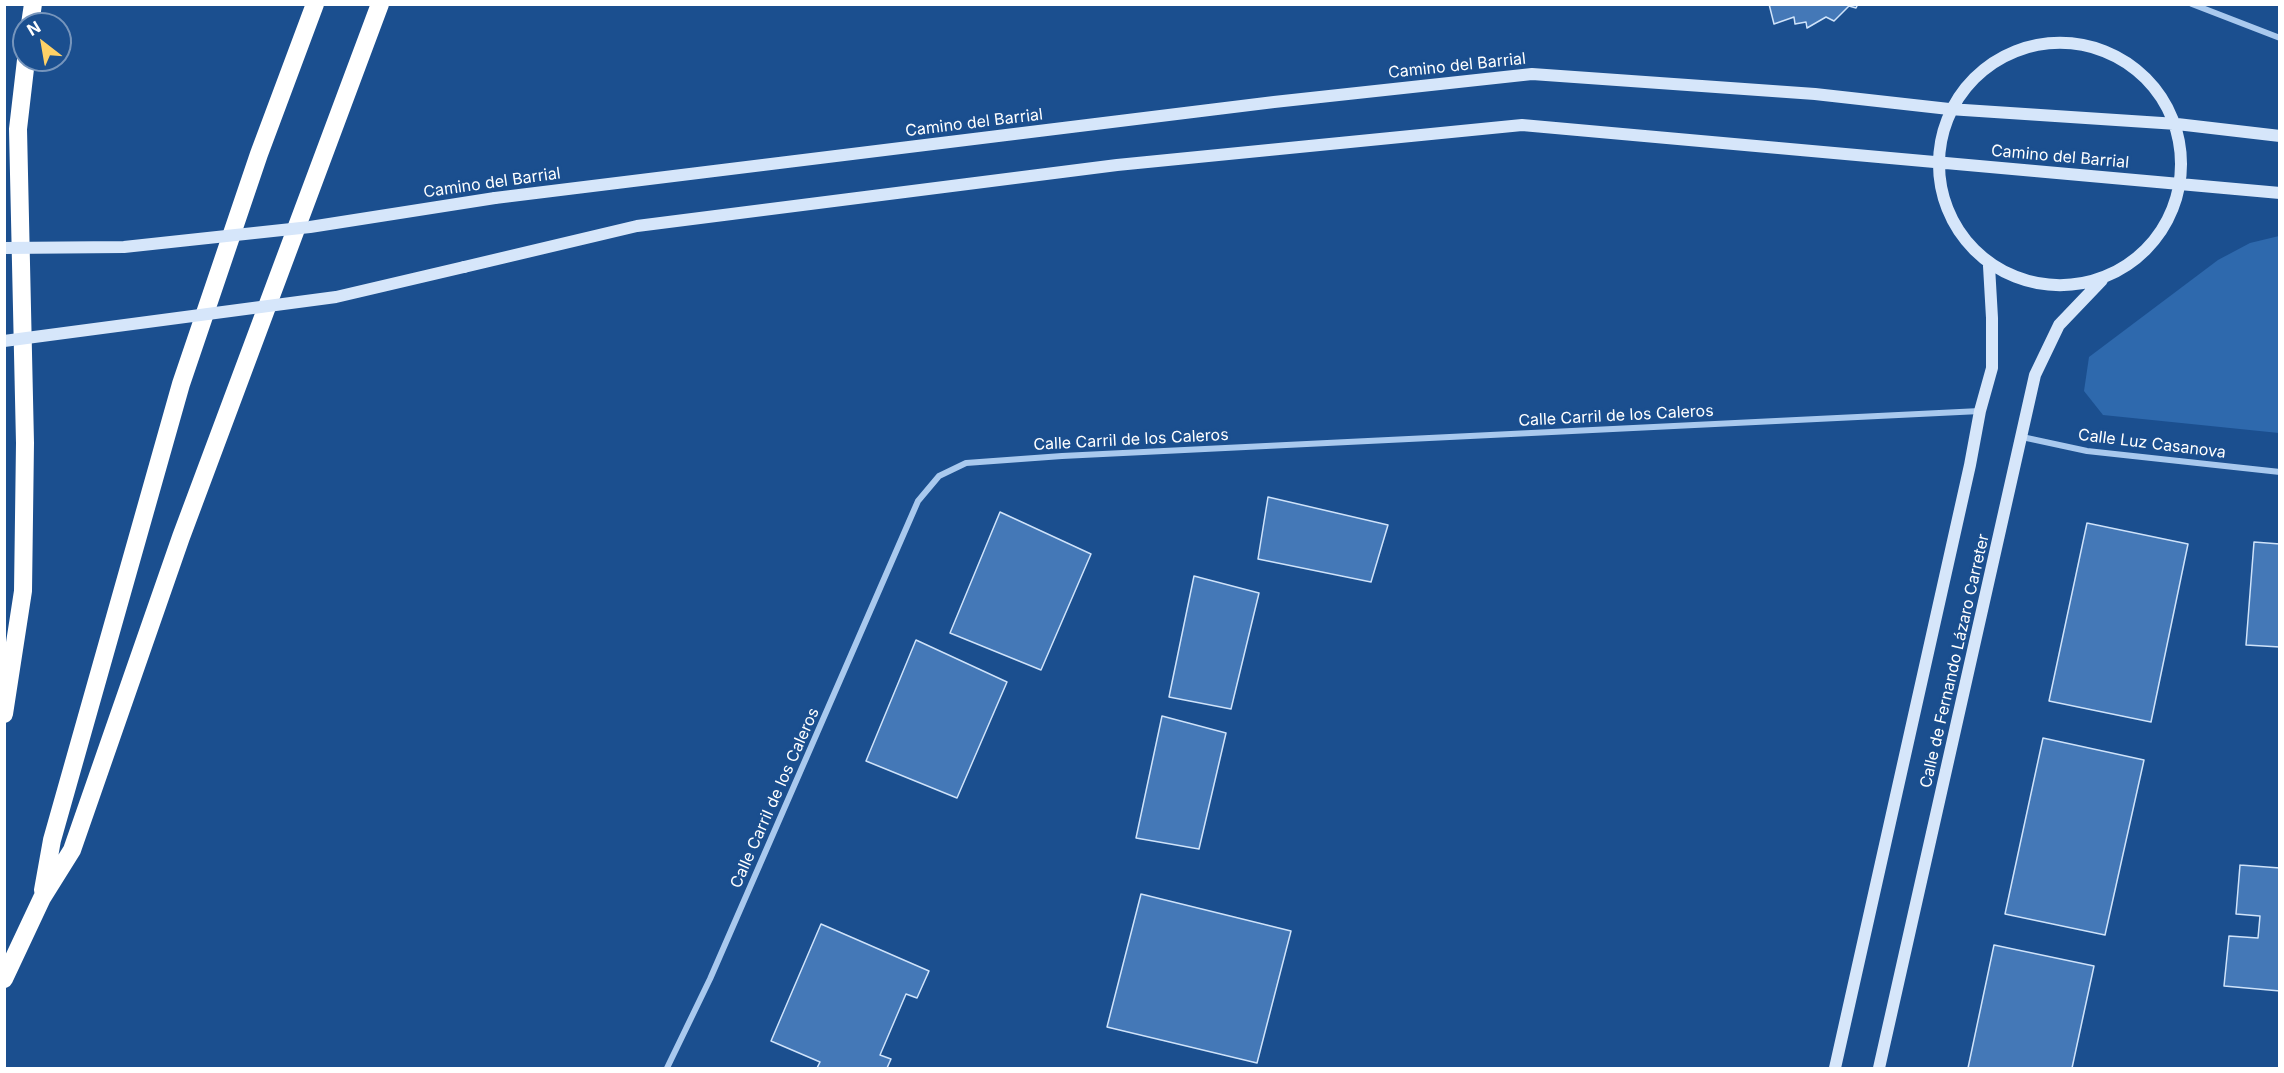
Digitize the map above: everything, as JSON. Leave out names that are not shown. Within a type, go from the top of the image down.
[{"type":"highway","points":[[42,898],[51,840],[181,384],[259,154],[315,4]]},
{"type":"highway","points":[[4,979],[42,898],[72,850],[181,537],[380,4]]},
{"type":"highway","points":[[4,714],[23,591],[24,443],[18,129],[25,72]]},
{"type":"main road","points":[[2052,41],[2093,45],[2142,72],[2177,124],[2182,184],[2146,252],[2102,280],[2055,287],[2024,283],[1989,266],[1954,228],[1936,163],[1949,109],[2000,56],[2052,41]]},
{"type":"main road","name":"Camino del Barrial","points":[[4,248],[124,247],[310,227],[495,198],[1262,104],[1532,74],[1815,94],[1949,109],[2177,124],[2280,136]]},
{"type":"main road","name":"Camino del Barrial","points":[[4,341],[336,297],[637,226],[1117,165],[1522,125],[1822,150],[1936,163],[2280,193]]},
{"type":"main road","name":"Calle de Fernando Lázaro Carreter","points":[[1835,1068],[1980,411],[1992,368],[1989,266]]},
{"type":"main road","name":"Calle de Fernando Lázaro Carreter","points":[[1879,1068],[2035,375],[2059,325],[2102,280]]},
{"type":"street","points":[[2192,4],[2280,38]]},
{"type":"street","name":"Calle Carril de los Caleros","points":[[667,1068],[710,979],[918,501],[939,476],[966,463],[1062,456],[1980,411]]},
{"type":"street","name":"Calle Luz Casanova","points":[[2022,437],[2087,451],[2280,472]]},
{"type":"shaded area","points":[[2279,236],[2279,433],[2103,415],[2084,391],[2089,357],[2218,260],[2250,243]]},
{"type":"building","points":[[1769,4],[1858,4],[1856,8],[1849,6],[1834,21],[1826,17],[1807,28],[1806,22],[1795,24],[1794,17],[1774,24]]},
{"type":"building","points":[[1268,497],[1388,525],[1371,582],[1258,559]]},
{"type":"building","points":[[1000,512],[1091,554],[1041,670],[950,633]]},
{"type":"building","points":[[2087,523],[2188,544],[2151,722],[2049,701]]},
{"type":"building","points":[[2254,542],[2280,544],[2280,647],[2246,645]]},
{"type":"building","points":[[1194,576],[1259,593],[1231,709],[1169,697]]},
{"type":"building","points":[[916,640],[1007,682],[957,798],[866,761]]},
{"type":"building","points":[[1162,716],[1226,733],[1199,849],[1136,838]]},
{"type":"building","points":[[2043,738],[2144,760],[2105,935],[2005,914]]},
{"type":"building","points":[[2240,865],[2280,868],[2280,991],[2224,986],[2229,936],[2258,938],[2260,916],[2236,914]]},
{"type":"building","points":[[1141,894],[1291,931],[1257,1063],[1107,1027]]},
{"type":"building","points":[[821,924],[929,971],[917,998],[906,994],[880,1055],[891,1059],[887,1068],[817,1068],[820,1062],[771,1041]]},
{"type":"building","points":[[1994,945],[2094,966],[2072,1068],[1968,1068]]}]
